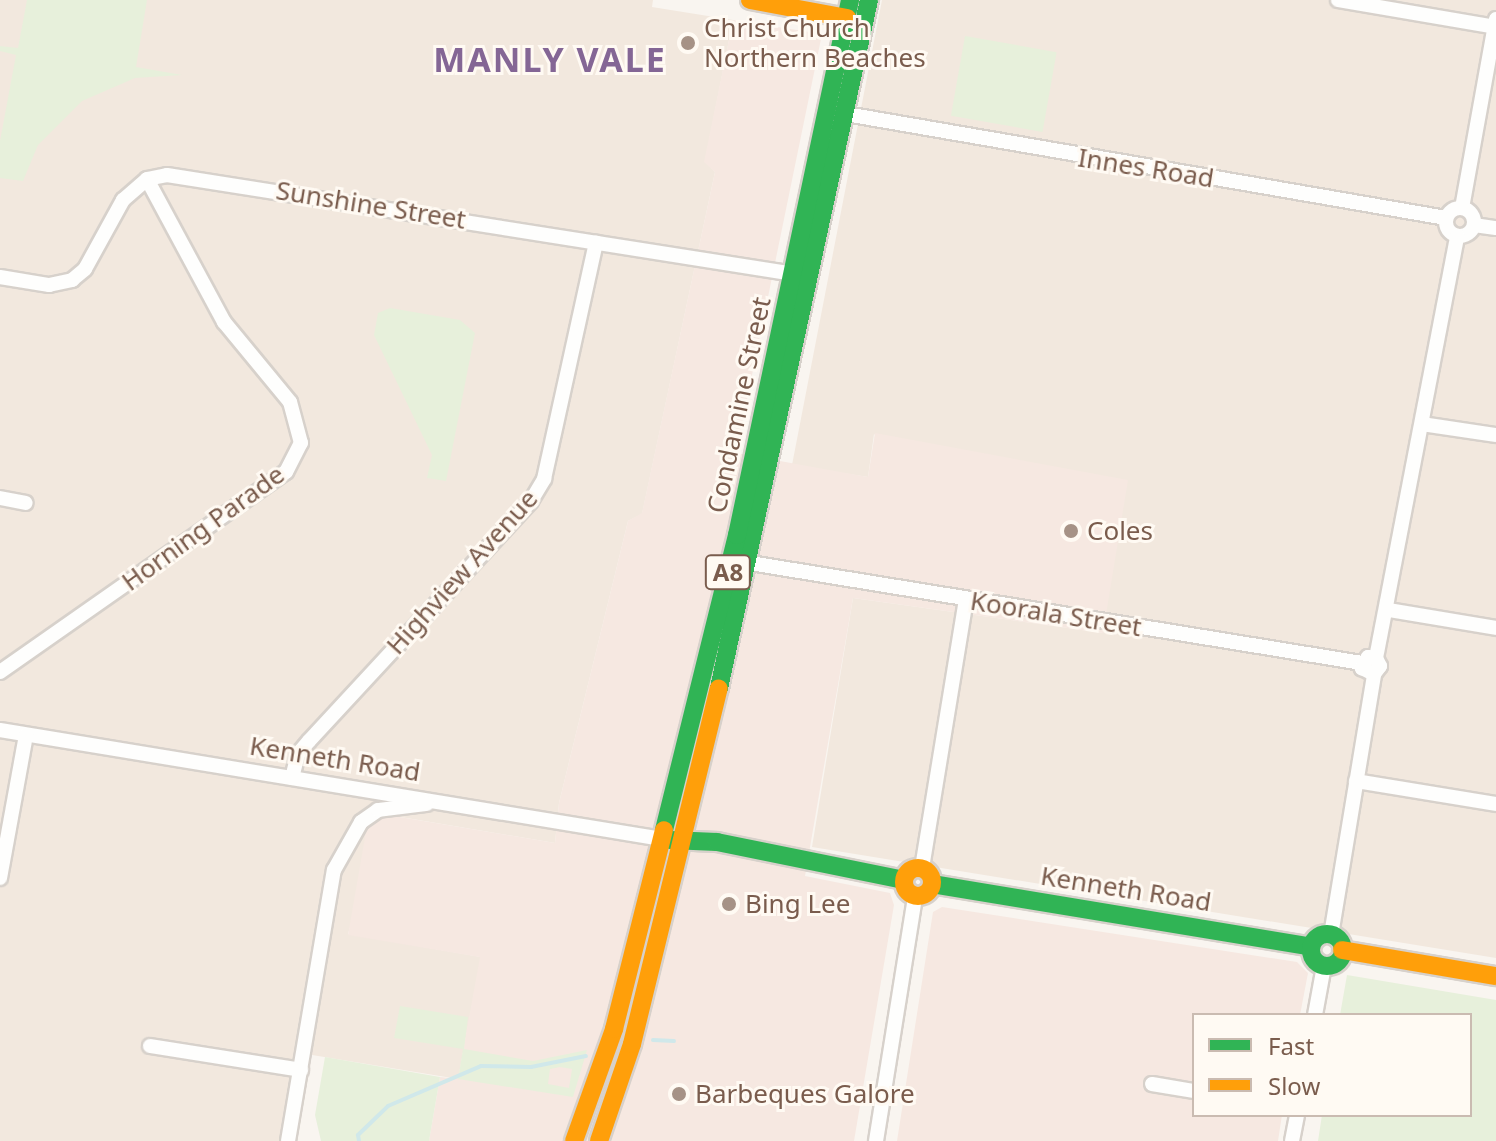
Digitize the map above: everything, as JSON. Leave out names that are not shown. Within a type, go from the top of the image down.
[{"type":"main road","points":[[750,0],[848,9],[866,21]]},
{"type":"main road","name":"Condamine Street","points":[[599,1141],[630,1052],[750,563],[869,0]]},
{"type":"main road","name":"Condamine Street","points":[[574,1141],[607,1056],[662,839],[794,274],[848,9]]},
{"type":"main road","points":[[662,839],[717,842],[903,880]]},
{"type":"main road","points":[[910,870],[927,876],[925,895],[915,897],[907,892],[903,880],[910,870]]},
{"type":"main road","name":"Kenneth Road","points":[[927,876],[1311,947]]},
{"type":"main road","points":[[1342,950],[1337,962],[1324,966],[1315,961],[1311,947],[1320,936],[1331,935],[1342,950],[1496,976]]},
{"type":"street","points":[[1338,0],[1496,24],[1462,208],[1446,218],[1447,227],[1457,236]]},
{"type":"street","name":"Innes Road","points":[[846,114],[1446,218]]},
{"type":"street","name":"Sunshine Street","points":[[147,179],[186,175],[794,274]]},
{"type":"street","points":[[0,277],[49,285],[72,280],[85,269],[123,200],[147,179]]},
{"type":"street","name":"Horning Parade","points":[[0,672],[286,472],[301,443],[290,402],[224,322],[147,179]]},
{"type":"street","points":[[1462,208],[1470,212],[1474,225]]},
{"type":"street","points":[[1331,935],[1374,674],[1365,673],[1389,610],[1457,236],[1474,225],[1496,228]]},
{"type":"street","name":"Highview Avenue","points":[[292,778],[298,754],[531,501],[544,479],[596,243]]},
{"type":"street","points":[[1422,424],[1496,435]]},
{"type":"street","points":[[0,498],[26,503]]},
{"type":"street","name":"Koorala Street","points":[[750,563],[966,600],[1369,661]]},
{"type":"street","points":[[927,876],[966,600]]},
{"type":"street","points":[[1389,610],[1496,628]]},
{"type":"street","name":"Kenneth Road","points":[[0,730],[662,839]]},
{"type":"street","points":[[0,878],[26,735]]},
{"type":"street","points":[[1356,781],[1496,804]]},
{"type":"street","points":[[288,1141],[334,870],[361,822],[378,810],[437,802]]},
{"type":"street","points":[[876,1141],[915,897]]},
{"type":"street","points":[[1315,1013],[1324,966]]},
{"type":"street","points":[[150,1046],[301,1070]]},
{"type":"street","points":[[1152,1084],[1192,1091]]},
{"type":"street","points":[[1292,1141],[1297,1117]]},
{"type":"shaded area","points":[[0,0],[653,0],[652,7],[733,20],[705,161],[715,172],[642,514],[628,521],[559,803],[555,843],[383,814],[348,934],[481,957],[458,1079],[300,1053],[282,1141],[0,1141]]},
{"type":"shaded area","points":[[882,0],[1496,0],[1496,958],[812,847],[853,598],[1103,633],[874,434],[868,477],[792,465]]},
{"type":"shaded area","points":[[733,20],[822,34],[736,453],[868,477],[875,433],[1128,480],[1103,633],[853,598],[805,876],[890,893],[894,905],[854,1141],[429,1141],[440,1077],[458,1079],[480,957],[348,935],[368,820],[382,814],[555,843],[559,803],[628,521],[642,513],[715,172],[704,162]]},
{"type":"shaded area","points":[[942,907],[1297,962],[1308,973],[1300,1013],[1192,1013],[1192,1117],[1282,1117],[1278,1141],[897,1141],[933,912]]},
{"type":"green space","points":[[27,0],[147,0],[136,67],[182,75],[135,78],[82,101],[38,145],[23,181],[0,178],[0,141],[16,55],[0,51],[0,46],[18,48]]},
{"type":"green space","points":[[965,36],[1057,52],[1043,132],[951,116]]},
{"type":"green space","points":[[390,308],[460,320],[475,333],[446,481],[427,478],[432,455],[374,335],[378,313]]},
{"type":"green space","points":[[1347,975],[1496,1000],[1496,1141],[1318,1141],[1322,1117],[1472,1117],[1472,1013],[1340,1013]]},
{"type":"green space","points":[[400,1006],[468,1017],[464,1049],[533,1061],[587,1050],[573,1097],[458,1079],[463,1049],[394,1038]],"holes":[[[550,1069],[572,1069],[569,1088],[548,1084]]]},
{"type":"green space","points":[[325,1057],[440,1077],[429,1141],[321,1141],[315,1115]]},
{"type":"waterway","points":[[653,1040],[674,1041]]},
{"type":"waterway","points":[[359,1141],[358,1135],[388,1106],[481,1066],[531,1067],[586,1056]]},
{"type":"traffic: fast","points":[[664,830],[737,535],[850,0]]},
{"type":"traffic: fast","points":[[719,688],[869,0]]},
{"type":"traffic: fast","points":[[670,840],[717,842],[903,880]]},
{"type":"traffic: fast","points":[[932,884],[1311,947]]},
{"type":"traffic: fast","points":[[1327,934],[1338,939],[1343,950],[1338,961],[1327,966],[1316,961],[1311,950],[1316,939],[1327,934]]},
{"type":"traffic: slow","points":[[750,0],[847,18]]},
{"type":"traffic: slow","points":[[599,1141],[632,1044],[719,688]]},
{"type":"traffic: slow","points":[[574,1141],[614,1029],[664,830]]},
{"type":"traffic: slow","points":[[918,868],[928,872],[932,882],[928,892],[918,896],[908,892],[904,882],[908,872],[918,868]]},
{"type":"traffic: slow","points":[[1342,950],[1496,976]]},
{"type":"place","name":"Christ Church Northern Beaches","points":[[688,43]]},
{"type":"place","name":"Coles","points":[[1071,531]]},
{"type":"place","name":"Bing Lee","points":[[729,904]]},
{"type":"place","name":"Barbeques Galore","points":[[679,1094]]},
{"type":"district","name":"MANLY VALE","points":[[550,60]]}]
